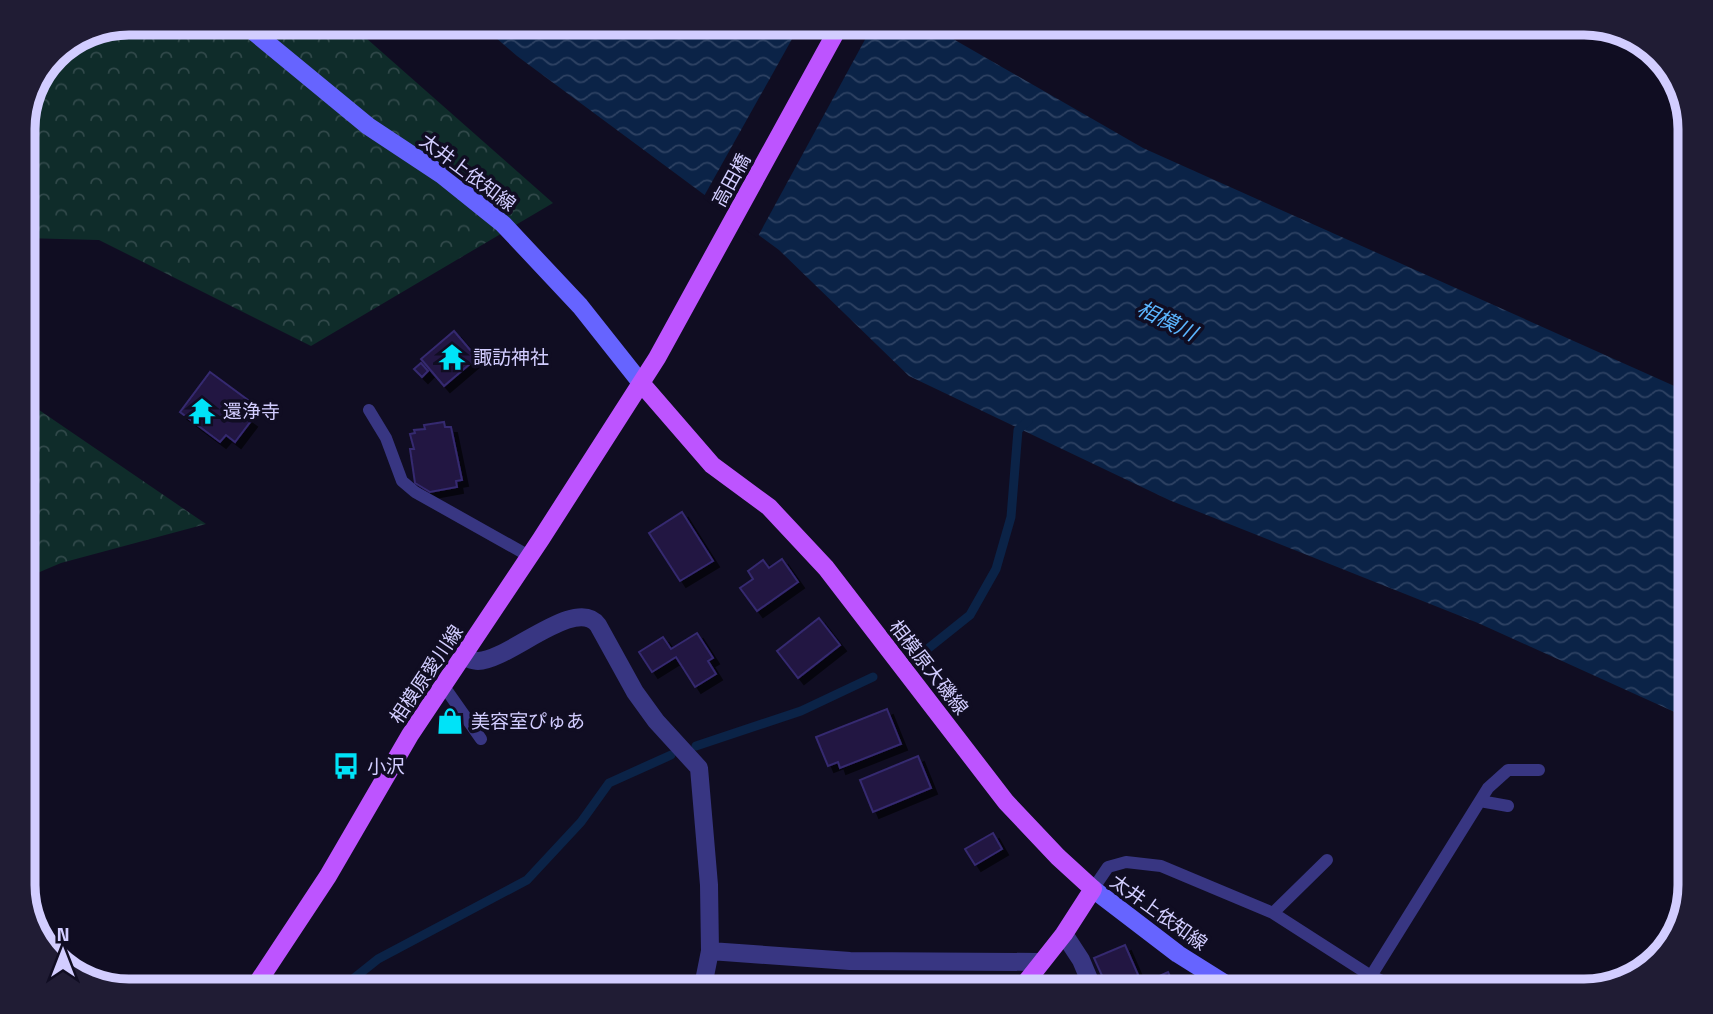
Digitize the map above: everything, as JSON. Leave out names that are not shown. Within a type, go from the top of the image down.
[{"type":"main road","name":"太井上依知線","points":[[258,35],[368,126],[442,175],[503,224],[580,306],[641,383]]},
{"type":"main road","name":"高田橋","points":[[641,383],[834,35]]},
{"type":"main road","name":"相模原愛川線","points":[[260,979],[328,876],[410,735],[641,383]]},
{"type":"main road","name":"相模原大磯線","points":[[641,383],[712,465],[769,507],[826,568],[1006,802],[1058,857],[1093,889]]},
{"type":"main road","name":"太井上依知線","points":[[1093,889],[1178,954],[1218,979]]},
{"type":"main road","points":[[1028,979],[1064,934],[1093,889]]},
{"type":"street","points":[[462,657],[479,661],[496,656],[569,618],[584,615],[594,619],[649,711],[699,768],[709,885],[710,951],[704,979]]},
{"type":"street","points":[[1064,934],[1081,960],[1089,979]]},
{"type":"street","points":[[710,951],[850,961],[1041,962]]},
{"type":"lane","points":[[369,410],[386,438],[402,481],[415,492],[529,556]]},
{"type":"lane","points":[[443,685],[481,739]]},
{"type":"lane","points":[[1371,976],[1488,788],[1508,771],[1539,771]]},
{"type":"lane","points":[[1480,801],[1508,806]]},
{"type":"lane","points":[[1273,913],[1327,860]]},
{"type":"lane","points":[[1093,889],[1108,867],[1126,862],[1161,866],[1273,913],[1378,979]]},
{"type":"green space","points":[[129,35],[363,35],[553,203],[311,346],[99,240],[35,238],[35,123],[45,88],[67,58],[99,40]]},
{"type":"green space","points":[[35,407],[206,524],[61,563],[35,574]]},
{"type":"water","name":"相模川","points":[[493,35],[946,35],[1143,148],[1678,388],[1678,714],[1478,623],[1169,500],[909,376],[779,250],[517,56]]},
{"type":"pier","points":[[794,35],[867,35],[757,238],[703,198]]},
{"type":"building","points":[[454,331],[477,358],[444,386],[421,359]]},
{"type":"building","points":[[421,363],[428,371],[422,377],[414,369]]},
{"type":"building","points":[[210,372],[252,403],[243,415],[251,421],[235,442],[226,435],[220,442],[180,412]]},
{"type":"building","points":[[444,422],[445,427],[451,427],[462,480],[456,481],[457,487],[430,492],[415,483],[410,449],[414,449],[410,434],[415,433],[414,430],[425,429],[424,425]]},
{"type":"building","points":[[682,512],[713,561],[680,581],[649,533]]},
{"type":"building","points":[[782,559],[798,582],[757,611],[740,588],[753,579],[748,571],[763,560],[769,568]]},
{"type":"building","points":[[819,618],[840,645],[798,678],[777,651]]},
{"type":"building","points":[[697,633],[713,658],[708,661],[716,674],[695,687],[676,657],[652,672],[639,652],[663,637],[671,649]]},
{"type":"building","points":[[887,709],[901,744],[840,768],[838,762],[828,766],[816,737]]},
{"type":"building","points":[[918,756],[931,788],[873,812],[860,780]]},
{"type":"building","points":[[993,833],[1002,849],[975,865],[965,849]]},
{"type":"building","points":[[1125,945],[1140,979],[1104,979],[1094,958]]},
{"type":"building","points":[[1168,972],[1171,979],[1153,979]]},
{"type":"waterway","points":[[920,655],[970,615],[996,569],[1011,517],[1018,430],[1028,421]]},
{"type":"waterway","points":[[696,746],[801,711],[873,677]]},
{"type":"waterway","points":[[353,979],[378,959],[527,880],[581,822],[609,783],[671,755]]},
{"type":"place","name":"諏訪神社","points":[[452,357]]},
{"type":"place","name":"還浄寺","points":[[202,411]]},
{"type":"place","name":"美容室ぴゅあ","points":[[450,721]]},
{"type":"place","name":"小沢","points":[[346,766]]}]
